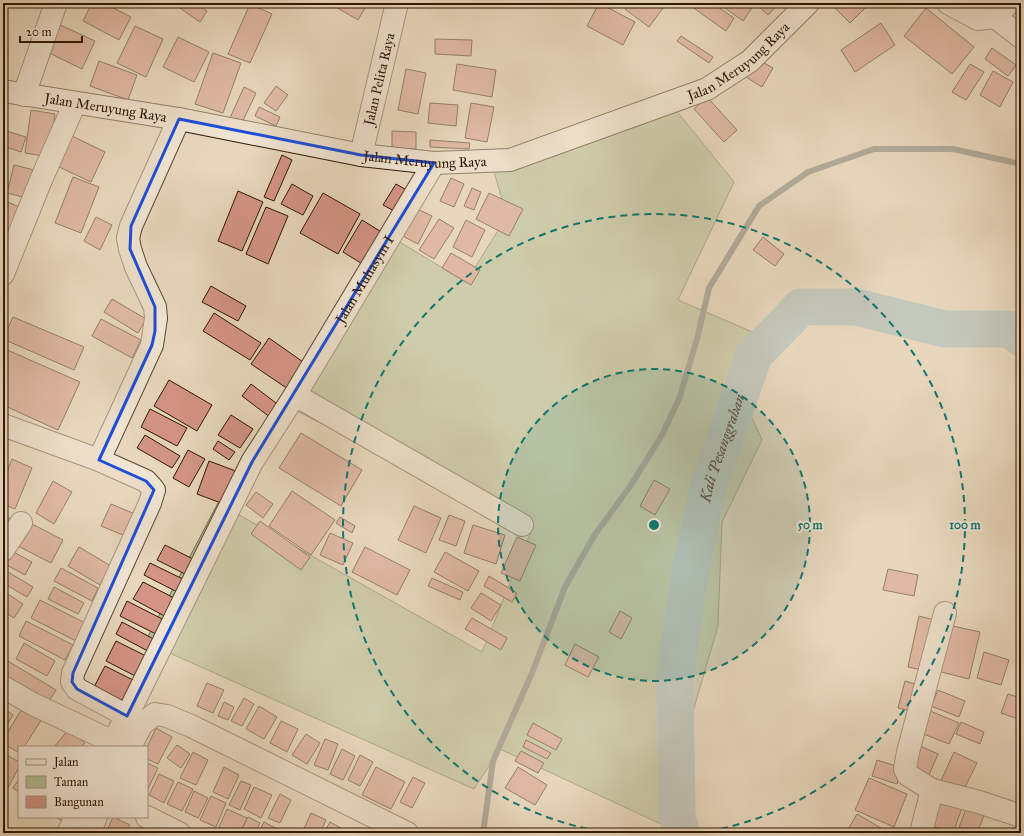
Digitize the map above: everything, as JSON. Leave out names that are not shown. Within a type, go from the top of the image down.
[{"type":"street","points":[[24,95],[56,3]]},
{"type":"street","name":"Jalan Pelita Raya","points":[[361,155],[397,3]]},
{"type":"street","name":"Jalan Meruyung Raya","points":[[3,91],[179,119],[361,155],[434,163],[510,160],[707,88],[750,61],[808,3]]},
{"type":"street","points":[[948,3],[978,19],[1002,10],[1021,37]]},
{"type":"street","points":[[3,274],[41,180],[75,103]]},
{"type":"street","points":[[99,460],[152,345],[156,318],[155,307],[136,267],[128,238],[131,226],[179,119]]},
{"type":"street","name":"Jalan Muhasym I","points":[[118,745],[134,720],[252,462],[295,395],[434,163]]},
{"type":"street","points":[[295,395],[522,525]]},
{"type":"street","points":[[3,425],[99,460],[146,481],[154,490],[150,503],[73,673],[72,682],[76,689],[134,720],[154,714],[168,716],[407,833]]},
{"type":"street","points":[[3,550],[20,523]]},
{"type":"street","points":[[945,614],[908,752],[905,769],[908,775],[932,790],[979,802],[1021,816]]},
{"type":"street","points":[[3,687],[33,704],[118,745]]},
{"type":"street","points":[[920,833],[932,790]]},
{"type":"street","points":[[68,833],[76,818]]},
{"type":"street","points":[[88,833],[96,818]]},
{"type":"street","points":[[148,818],[179,833]]},
{"type":"highlighted area","points":[[179,119],[361,155],[434,163],[252,462],[127,716],[77,689],[72,682],[73,673],[154,490],[146,481],[99,460],[152,345],[155,331],[155,307],[130,249],[131,226]]},
{"type":"green space","points":[[675,109],[734,182],[678,300],[764,337],[739,389],[762,440],[722,522],[718,626],[687,732],[691,833],[680,833],[500,749],[474,789],[145,642],[218,503],[482,652],[532,529],[283,404],[383,232],[466,282],[507,216],[494,172]]},
{"type":"building","points":[[92,3],[104,3],[131,17],[119,40],[83,21]]},
{"type":"building","points":[[130,3],[141,3],[139,7]]},
{"type":"building","points":[[178,3],[195,3],[207,11],[200,22],[177,6]]},
{"type":"building","points":[[329,3],[368,3],[358,20]]},
{"type":"building","points":[[599,3],[635,22],[623,45],[587,26]]},
{"type":"building","points":[[630,3],[667,3],[649,27],[625,9]]},
{"type":"building","points":[[712,3],[734,18],[726,31],[688,4]]},
{"type":"building","points":[[718,3],[745,3],[752,8],[743,21]]},
{"type":"building","points":[[779,3],[768,15],[756,4]]},
{"type":"building","points":[[835,3],[870,3],[850,23],[833,6]]},
{"type":"building","points":[[966,3],[991,3],[979,16]]},
{"type":"building","points":[[250,4],[272,14],[250,63],[228,54]]},
{"type":"building","points":[[926,8],[974,47],[952,74],[904,36]]},
{"type":"building","points":[[54,22],[95,41],[82,69],[41,49]]},
{"type":"building","points":[[881,23],[895,45],[855,72],[841,50]]},
{"type":"building","points":[[135,26],[163,39],[146,77],[117,63]]},
{"type":"building","points":[[681,36],[713,57],[709,63],[677,41]]},
{"type":"building","points":[[178,37],[209,52],[194,82],[163,67]]},
{"type":"building","points":[[435,39],[472,40],[471,56],[435,54]]},
{"type":"building","points":[[992,48],[1016,65],[1008,76],[985,59]]},
{"type":"building","points":[[213,53],[241,63],[223,113],[195,104]]},
{"type":"building","points":[[757,59],[773,68],[762,87],[746,77]]},
{"type":"building","points":[[99,61],[137,75],[128,100],[90,86]]},
{"type":"building","points":[[457,64],[496,70],[492,97],[453,90]]},
{"type":"building","points":[[970,64],[984,72],[966,100],[952,92]]},
{"type":"building","points":[[406,69],[426,73],[418,114],[398,110]]},
{"type":"building","points":[[993,71],[1013,82],[1000,107],[980,95]]},
{"type":"building","points":[[276,86],[288,95],[276,111],[264,103]]},
{"type":"building","points":[[244,87],[256,93],[241,125],[229,120]]},
{"type":"building","points":[[707,97],[737,130],[724,142],[694,109]]},
{"type":"building","points":[[430,103],[458,105],[456,126],[428,123]]},
{"type":"building","points":[[471,103],[494,107],[487,142],[465,138]]},
{"type":"building","points":[[259,107],[280,117],[276,126],[255,116]]},
{"type":"building","points":[[31,110],[55,114],[49,157],[25,153]]},
{"type":"building","points":[[3,130],[26,137],[21,152],[3,146]]},
{"type":"building","points":[[392,131],[416,132],[416,149],[392,149]]},
{"type":"building","points":[[72,136],[105,152],[91,182],[57,166]]},
{"type":"building","points":[[430,140],[470,143],[469,149],[430,147]]},
{"type":"building","points":[[282,155],[292,160],[274,201],[264,197]]},
{"type":"building","points":[[14,165],[34,170],[27,198],[7,193]]},
{"type":"building","points":[[73,177],[99,187],[81,233],[55,223]]},
{"type":"building","points":[[451,178],[464,184],[454,207],[440,201]]},
{"type":"building","points":[[292,184],[313,196],[303,215],[281,204]]},
{"type":"building","points":[[396,184],[410,192],[398,213],[383,205]]},
{"type":"building","points":[[472,188],[481,192],[474,210],[464,206]]},
{"type":"building","points":[[238,191],[263,202],[242,251],[218,241]]},
{"type":"building","points":[[323,193],[360,214],[338,254],[300,233]]},
{"type":"building","points":[[489,193],[523,209],[509,236],[476,219]]},
{"type":"building","points":[[8,202],[26,210],[3,248],[3,214]]},
{"type":"building","points":[[411,206],[432,216],[418,244],[397,233]]},
{"type":"building","points":[[266,207],[288,216],[268,264],[246,254]]},
{"type":"building","points":[[96,217],[112,225],[100,250],[84,241]]},
{"type":"building","points":[[439,219],[454,228],[434,259],[419,250]]},
{"type":"building","points":[[362,220],[388,236],[369,268],[343,252]]},
{"type":"building","points":[[466,220],[485,230],[472,257],[453,247]]},
{"type":"building","points":[[763,237],[784,254],[775,266],[753,250]]},
{"type":"building","points":[[451,253],[480,270],[471,285],[442,268]]},
{"type":"building","points":[[211,286],[246,306],[238,321],[202,302]]},
{"type":"building","points":[[112,299],[146,319],[138,333],[104,312]]},
{"type":"building","points":[[214,313],[261,343],[250,360],[203,331]]},
{"type":"building","points":[[13,317],[84,347],[74,370],[3,339]]},
{"type":"building","points":[[101,319],[141,340],[132,358],[92,336]]},
{"type":"building","points":[[269,338],[306,364],[288,389],[251,364]]},
{"type":"building","points":[[5,349],[80,382],[58,430],[3,405],[3,353]]},
{"type":"building","points":[[169,380],[212,405],[197,431],[154,406]]},
{"type":"building","points":[[251,384],[280,406],[271,418],[242,396]]},
{"type":"building","points":[[150,409],[187,428],[177,446],[141,427]]},
{"type":"building","points":[[231,415],[253,429],[240,448],[218,435]]},
{"type":"building","points":[[301,433],[362,470],[341,506],[279,468]]},
{"type":"building","points":[[145,435],[180,456],[172,468],[137,448]]},
{"type":"building","points":[[218,441],[235,452],[229,460],[213,449]]},
{"type":"building","points":[[188,450],[205,459],[189,487],[173,478]]},
{"type":"building","points":[[12,459],[32,468],[15,509],[3,504],[3,481]]},
{"type":"building","points":[[209,461],[241,473],[229,506],[197,494]]},
{"type":"building","points":[[654,480],[670,489],[655,515],[640,506]]},
{"type":"building","points":[[53,481],[72,492],[54,524],[36,513]]},
{"type":"building","points":[[292,491],[335,520],[311,555],[269,526]]},
{"type":"building","points":[[256,492],[273,504],[263,518],[246,505]]},
{"type":"building","points":[[111,504],[135,514],[125,536],[101,526]]},
{"type":"building","points":[[414,506],[441,518],[426,553],[398,540]]},
{"type":"building","points":[[3,515],[16,522],[3,546]]},
{"type":"building","points":[[449,515],[465,521],[456,546],[439,540]]},
{"type":"building","points":[[340,517],[355,526],[352,533],[336,523]]},
{"type":"building","points":[[260,521],[310,557],[301,570],[251,534]]},
{"type":"building","points":[[30,523],[63,540],[51,563],[18,546]]},
{"type":"building","points":[[473,525],[505,535],[496,564],[464,553]]},
{"type":"building","points":[[330,533],[353,543],[343,565],[320,555]]},
{"type":"building","points":[[517,537],[536,545],[520,581],[501,573]]},
{"type":"building","points":[[165,545],[201,563],[193,578],[157,560]]},
{"type":"building","points":[[79,547],[111,566],[100,585],[68,566]]},
{"type":"building","points":[[365,547],[410,570],[397,595],[352,572]]},
{"type":"building","points":[[8,549],[32,562],[25,575],[3,563]]},
{"type":"building","points":[[445,552],[479,571],[468,591],[434,572]]},
{"type":"building","points":[[150,563],[189,582],[183,595],[144,575]]},
{"type":"building","points":[[61,568],[98,588],[92,601],[54,581]]},
{"type":"building","points":[[3,569],[33,587],[27,597],[3,583]]},
{"type":"building","points":[[888,569],[918,575],[914,596],[883,590]]},
{"type":"building","points":[[489,576],[517,593],[512,602],[484,586]]},
{"type":"building","points":[[432,578],[463,592],[460,600],[428,586]]},
{"type":"building","points":[[143,582],[180,601],[170,619],[133,599]]},
{"type":"building","points":[[54,587],[84,603],[78,614],[48,599]]},
{"type":"building","points":[[3,591],[23,604],[14,618],[3,611]]},
{"type":"building","points":[[481,593],[501,605],[491,621],[471,608]]},
{"type":"building","points":[[40,600],[85,623],[76,641],[31,618]]},
{"type":"building","points":[[127,601],[172,624],[164,638],[120,616]]},
{"type":"building","points":[[620,611],[632,618],[621,639],[609,632]]},
{"type":"building","points":[[919,616],[938,621],[927,671],[908,667]]},
{"type":"building","points":[[472,618],[507,638],[501,650],[465,629]]},
{"type":"building","points":[[26,621],[73,645],[65,660],[19,636]]},
{"type":"building","points":[[122,622],[163,644],[157,656],[116,634]]},
{"type":"building","points":[[948,625],[980,632],[969,679],[937,671]]},
{"type":"building","points":[[116,641],[154,660],[143,680],[106,661]]},
{"type":"building","points":[[24,643],[55,661],[47,676],[16,659]]},
{"type":"building","points":[[575,644],[599,657],[588,677],[565,665]]},
{"type":"building","points":[[984,652],[1009,660],[1001,685],[977,678]]},
{"type":"building","points":[[3,658],[56,690],[47,704],[3,677]]},
{"type":"building","points":[[105,666],[139,683],[129,704],[94,687]]},
{"type":"building","points":[[905,681],[922,686],[915,712],[898,708]]},
{"type":"building","points":[[207,683],[224,690],[213,713],[197,706]]},
{"type":"building","points":[[938,690],[965,701],[959,717],[931,706]]},
{"type":"building","points":[[1008,694],[1021,698],[1021,720],[1001,713]]},
{"type":"building","points":[[244,698],[254,704],[242,726],[231,721]]},
{"type":"building","points":[[224,702],[234,707],[228,720],[218,716]]},
{"type":"building","points":[[259,706],[277,717],[264,739],[246,729]]},
{"type":"building","points":[[23,707],[42,719],[25,746],[18,746],[18,752],[3,743],[3,740]]},
{"type":"building","points":[[3,708],[13,715],[3,731]]},
{"type":"building","points":[[930,711],[959,723],[949,744],[921,733]]},
{"type":"building","points":[[281,721],[298,729],[287,752],[270,743]]},
{"type":"building","points":[[961,722],[984,732],[980,744],[956,734]]},
{"type":"building","points":[[533,723],[562,739],[556,750],[527,735]]},
{"type":"building","points":[[156,728],[172,737],[158,764],[148,759],[147,746]]},
{"type":"building","points":[[69,729],[85,743],[82,746],[55,746]]},
{"type":"building","points":[[306,734],[320,743],[307,764],[292,755]]},
{"type":"building","points":[[325,739],[338,744],[328,770],[314,765]]},
{"type":"building","points":[[526,740],[551,753],[547,759],[523,747]]},
{"type":"building","points":[[177,745],[190,754],[181,768],[167,758]]},
{"type":"building","points":[[918,745],[938,754],[929,775],[909,766]]},
{"type":"building","points":[[342,749],[355,756],[343,780],[330,774]]},
{"type":"building","points":[[521,751],[544,763],[538,773],[515,761]]},
{"type":"building","points":[[193,752],[208,760],[196,785],[180,778]]},
{"type":"building","points":[[954,752],[977,763],[962,793],[940,783]]},
{"type":"building","points":[[5,754],[18,761],[18,769],[8,788],[3,786],[3,757]]},
{"type":"building","points":[[360,755],[373,762],[360,786],[348,780]]},
{"type":"building","points":[[877,760],[902,768],[897,784],[872,776]]},
{"type":"building","points":[[148,763],[158,768],[148,789]]},
{"type":"building","points":[[224,767],[239,775],[228,799],[213,792]]},
{"type":"building","points":[[376,767],[405,782],[391,809],[362,795]]},
{"type":"building","points":[[518,767],[547,785],[535,805],[505,788]]},
{"type":"building","points":[[159,774],[174,781],[164,803],[149,795]]},
{"type":"building","points":[[413,777],[425,783],[412,808],[400,802]]},
{"type":"building","points":[[869,778],[907,794],[894,827],[855,810]]},
{"type":"building","points":[[18,780],[18,791],[13,788]]},
{"type":"building","points":[[241,781],[251,785],[240,810],[229,805]]},
{"type":"building","points":[[178,782],[193,789],[182,811],[167,804]]},
{"type":"building","points":[[254,787],[272,795],[261,818],[244,809]]},
{"type":"building","points":[[194,791],[208,798],[198,818],[185,812]]},
{"type":"building","points":[[280,794],[291,800],[280,823],[268,818]]},
{"type":"building","points":[[211,796],[226,803],[216,827],[200,820]]},
{"type":"building","points":[[935,797],[962,808],[953,833],[925,824]]},
{"type":"building","points":[[969,801],[987,808],[977,833],[967,833],[958,830]]},
{"type":"building","points":[[227,809],[247,818],[240,833],[230,833],[219,827]]},
{"type":"building","points":[[311,813],[326,820],[320,833],[302,833]]},
{"type":"building","points":[[857,814],[886,831],[884,833],[846,833]]},
{"type":"building","points":[[248,817],[260,823],[255,833],[240,833]]},
{"type":"building","points":[[57,818],[70,818],[67,823]]},
{"type":"building","points":[[113,818],[130,825],[126,833],[106,833]]},
{"type":"building","points":[[264,822],[279,830],[278,833],[258,833]]},
{"type":"building","points":[[330,822],[341,828],[338,833],[324,833]]},
{"type":"building","points":[[282,828],[291,833],[279,833]]},
{"type":"building","points":[[344,828],[352,833],[342,833]]},
{"type":"waterway","points":[[483,833],[493,761],[532,673],[565,587],[594,536],[631,485],[662,435],[679,399],[697,339],[709,288],[759,206],[808,172],[874,149],[953,149],[1021,164]]},
{"type":"waterway","name":"Kali Pesanggrahan","points":[[682,833],[677,816],[675,677],[690,572],[709,484],[754,355],[801,307],[856,307],[945,329],[1010,329],[1021,338]]}]
